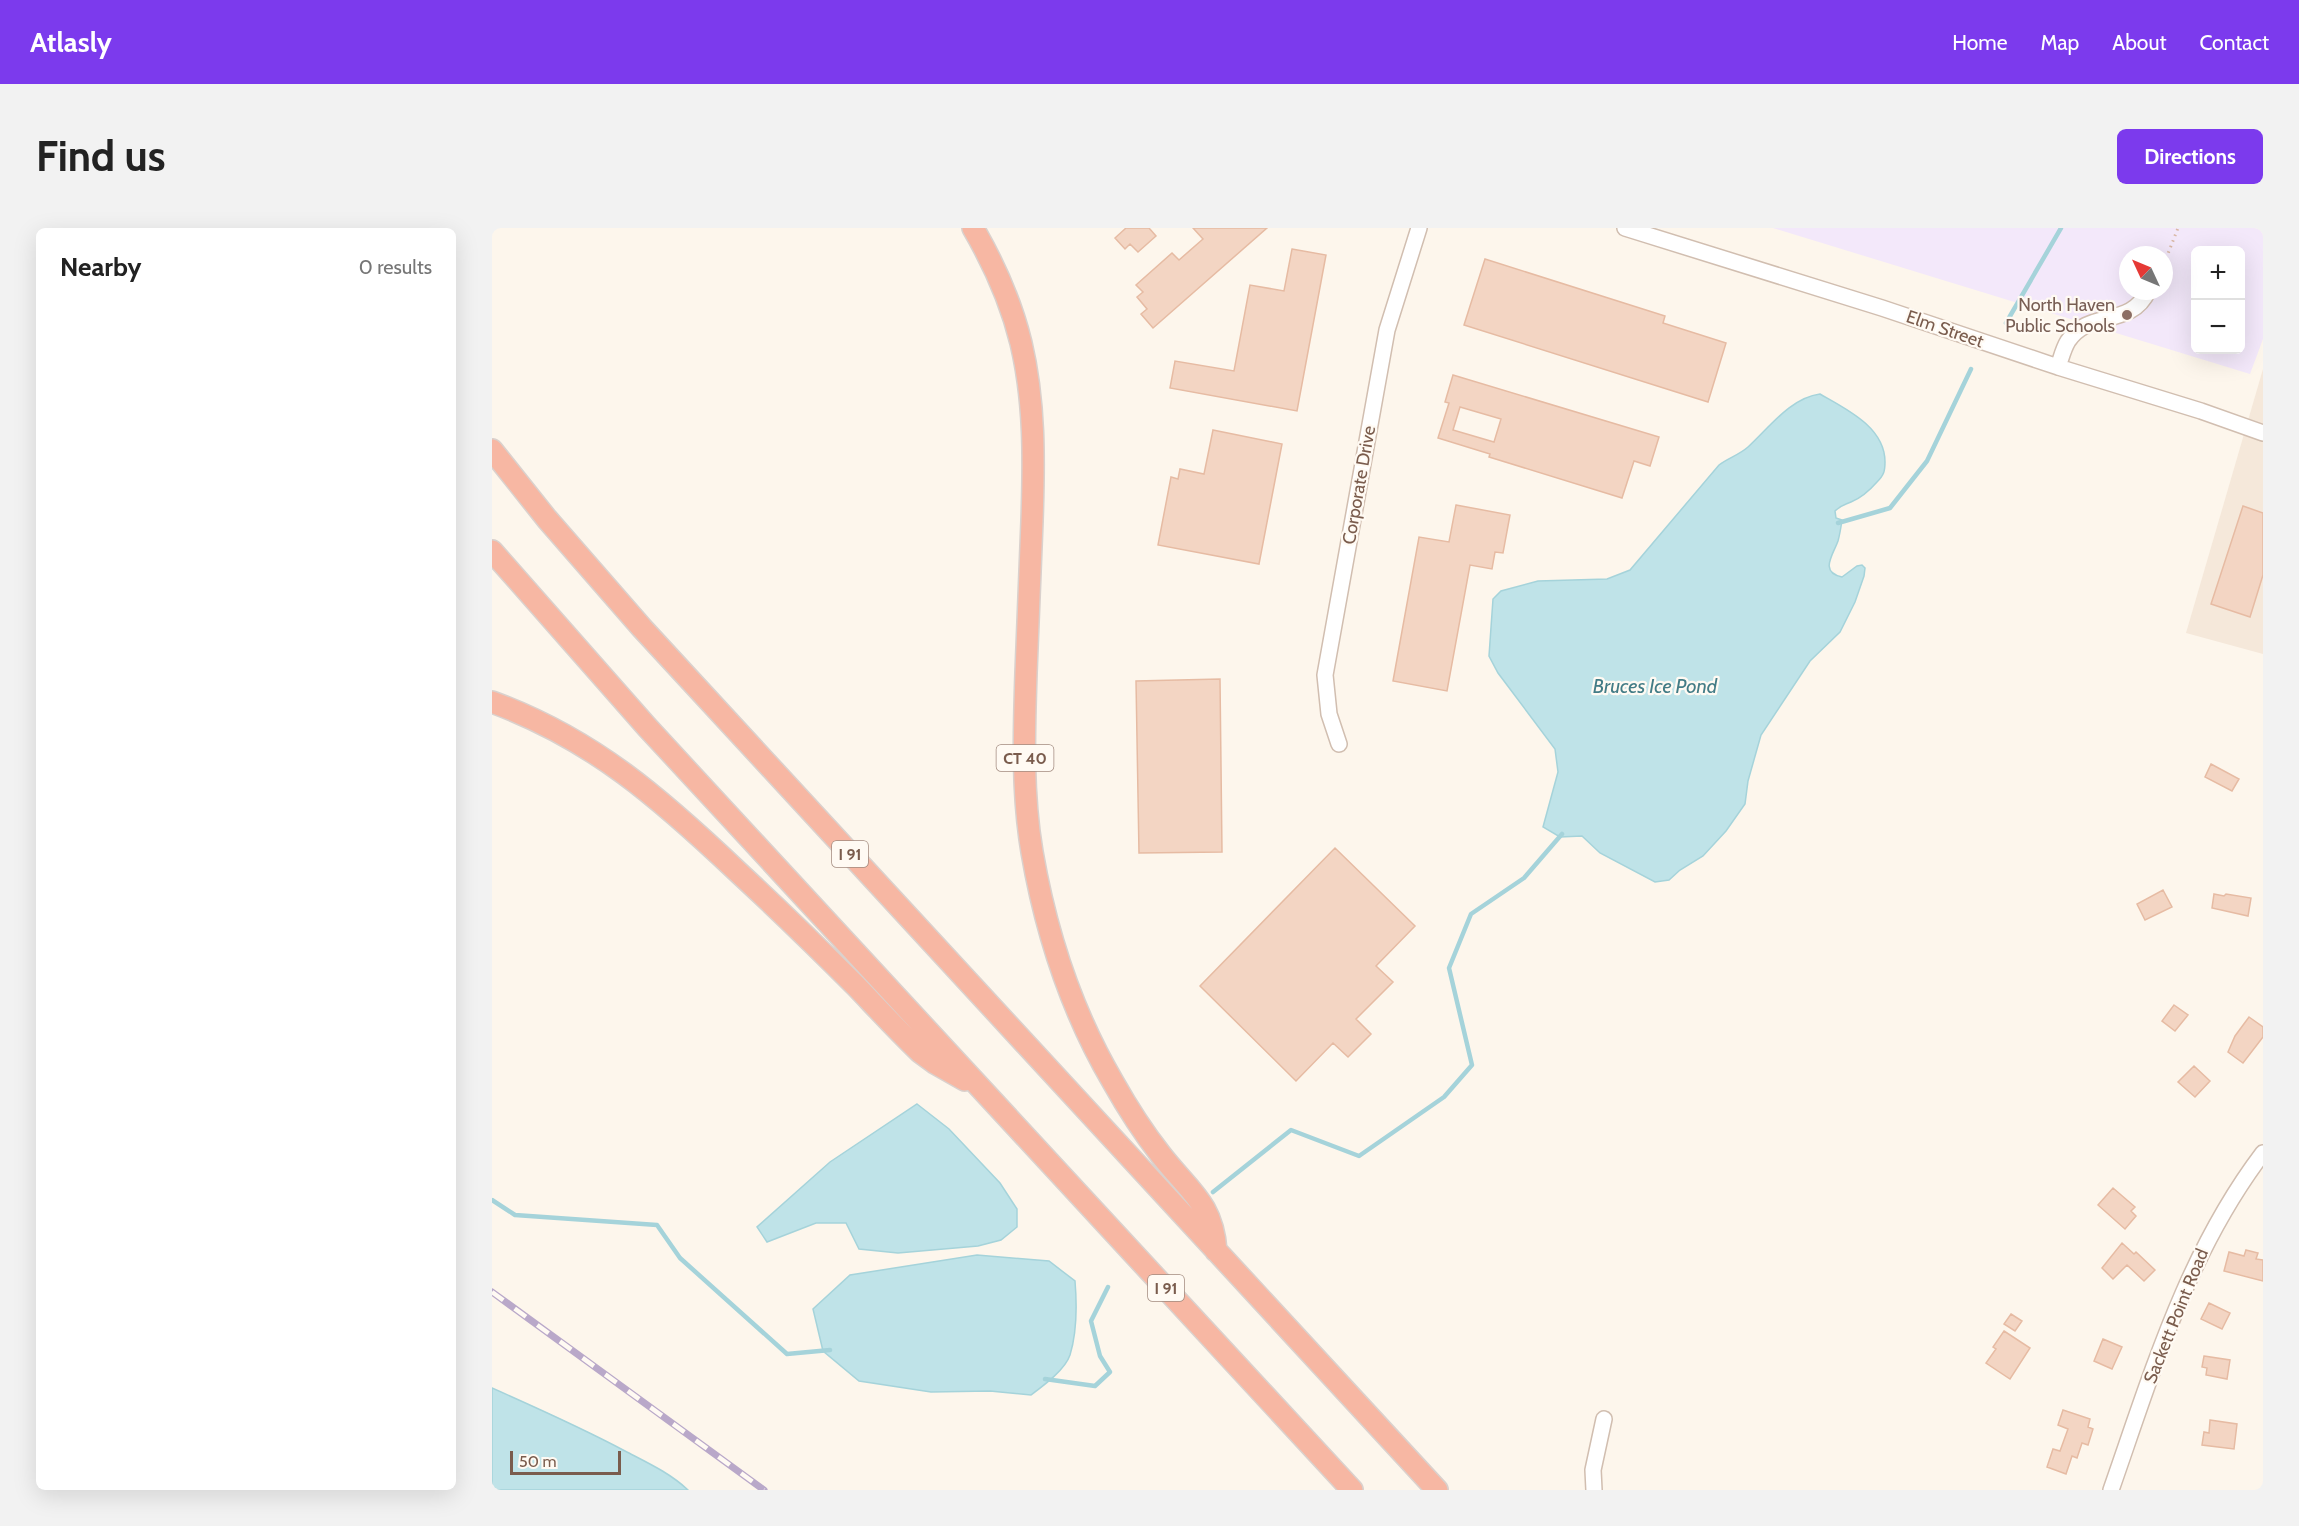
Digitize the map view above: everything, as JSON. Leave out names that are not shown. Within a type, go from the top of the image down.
[{"type":"highway","name":"CT 40","points":[[973,228],[1001,284],[1015,321],[1026,363],[1032,408],[1034,467],[1024,741],[1026,804],[1038,885],[1064,976],[1089,1037],[1113,1083],[1138,1122],[1160,1154],[1206,1210],[1213,1227],[1216,1251]]},
{"type":"highway","name":"I 91","points":[[492,450],[642,628],[1437,1490]]},
{"type":"highway","name":"I 91","points":[[492,550],[647,728],[1352,1490]]},
{"type":"highway","points":[[492,702],[534,718],[567,735],[631,777],[683,820],[787,918],[920,1052],[943,1068],[979,1087]]},
{"type":"street","name":"Corporate Drive","points":[[1339,744],[1329,714],[1325,675],[1386,330],[1419,228]]},
{"type":"street","name":"Elm Street","points":[[1625,228],[1882,308],[2263,433]]},
{"type":"street","points":[[2058,367],[2068,340],[2079,330],[2091,322],[2133,311],[2145,300]]},
{"type":"street","name":"Sackett Point Road","points":[[2111,1490],[2188,1280],[2217,1220],[2263,1153]]},
{"type":"street","points":[[1594,1490],[1593,1470],[1604,1419]]},
{"type":"path","points":[[2171,246],[2178,228]]},
{"type":"shaded area","name":"North Haven Public Schools","points":[[1773,228],[2263,228],[2263,339],[2250,374]]},
{"type":"shaded area","points":[[2263,369],[2263,654],[2186,633]]},
{"type":"water","name":"Bruces Ice Pond","points":[[1820,394],[1862,420],[1878,439],[1883,450],[1885,468],[1881,477],[1862,496],[1835,511],[1836,518],[1842,520],[1829,567],[1835,575],[1842,577],[1862,565],[1865,568],[1864,576],[1855,602],[1840,632],[1810,661],[1761,735],[1748,781],[1745,804],[1726,831],[1703,856],[1680,870],[1669,880],[1655,882],[1600,853],[1582,836],[1560,837],[1543,827],[1558,772],[1555,749],[1498,673],[1489,656],[1493,599],[1501,591],[1538,581],[1607,579],[1630,570],[1719,465],[1748,447],[1799,401]]},
{"type":"water","points":[[917,1104],[949,1129],[1000,1183],[1017,1209],[1017,1227],[1001,1240],[978,1246],[898,1253],[859,1249],[846,1223],[816,1223],[767,1242],[757,1227],[830,1162]]},
{"type":"water","points":[[977,1255],[1049,1261],[1075,1281],[1076,1318],[1070,1355],[1059,1372],[1031,1395],[990,1391],[931,1392],[859,1381],[823,1351],[813,1309],[850,1275]]},
{"type":"water","points":[[492,1388],[576,1426],[642,1460],[666,1473],[688,1490],[492,1490]]},
{"type":"building","points":[[1126,228],[1149,228],[1156,236],[1138,252],[1130,244],[1125,249],[1115,238]]},
{"type":"building","points":[[1193,228],[1267,228],[1153,328],[1141,314],[1147,309],[1137,297],[1143,292],[1136,285],[1172,253],[1179,260],[1203,239]]},
{"type":"building","points":[[1292,249],[1326,255],[1297,411],[1170,388],[1175,361],[1234,371],[1250,285],[1284,291]]},
{"type":"building","points":[[1485,259],[1665,316],[1663,323],[1726,343],[1708,402],[1464,325]]},
{"type":"building","points":[[1453,375],[1659,437],[1650,466],[1634,461],[1622,498],[1489,457],[1490,454],[1438,438],[1449,403],[1445,402]],"holes":[[[1460,407],[1501,419],[1494,442],[1453,430]]]},
{"type":"building","points":[[1213,430],[1282,444],[1259,564],[1158,545],[1171,477],[1178,479],[1180,469],[1204,474]]},
{"type":"building","points":[[1456,505],[1510,515],[1503,553],[1495,552],[1492,569],[1470,565],[1447,691],[1393,681],[1419,537],[1449,542]]},
{"type":"building","points":[[2243,506],[2263,513],[2263,575],[2250,617],[2211,604]]},
{"type":"building","points":[[1220,679],[1222,852],[1139,853],[1136,681]]},
{"type":"building","points":[[2211,764],[2239,779],[2232,791],[2205,777]]},
{"type":"building","points":[[1335,848],[1415,926],[1376,966],[1393,982],[1356,1019],[1371,1034],[1348,1057],[1333,1043],[1296,1081],[1200,986]]},
{"type":"building","points":[[2163,890],[2172,907],[2145,920],[2137,904]]},
{"type":"building","points":[[2214,894],[2251,898],[2248,916],[2212,908]]},
{"type":"building","points":[[2174,1005],[2188,1015],[2175,1031],[2162,1021]]},
{"type":"building","points":[[2249,1017],[2263,1027],[2263,1037],[2243,1063],[2228,1052],[2235,1036]]},
{"type":"building","points":[[2194,1066],[2210,1081],[2195,1097],[2178,1082]]},
{"type":"building","points":[[2113,1188],[2135,1207],[2131,1211],[2136,1216],[2125,1229],[2098,1205]]},
{"type":"building","points":[[2122,1243],[2134,1254],[2136,1252],[2155,1270],[2144,1281],[2127,1265],[2113,1279],[2102,1268]]},
{"type":"building","points":[[2246,1250],[2258,1253],[2256,1259],[2263,1260],[2263,1281],[2224,1271],[2229,1252],[2244,1256]]},
{"type":"building","points":[[2209,1303],[2230,1313],[2222,1329],[2201,1319]]},
{"type":"building","points":[[2011,1314],[2022,1321],[2015,1331],[2004,1324]]},
{"type":"building","points":[[2004,1331],[2030,1348],[2010,1379],[1986,1363],[1996,1349],[1993,1347]]},
{"type":"building","points":[[2103,1339],[2122,1347],[2112,1369],[2094,1361]]},
{"type":"building","points":[[2204,1356],[2230,1360],[2227,1379],[2206,1375],[2207,1368],[2202,1367]]},
{"type":"building","points":[[2063,1410],[2090,1419],[2088,1427],[2093,1429],[2088,1445],[2082,1443],[2077,1458],[2072,1456],[2066,1474],[2047,1467],[2053,1449],[2060,1451],[2068,1429],[2058,1425]]},
{"type":"building","points":[[2210,1420],[2237,1424],[2234,1449],[2202,1445],[2204,1432],[2209,1433]]},
{"type":"waterway","points":[[2006,323],[2061,228]]},
{"type":"waterway","points":[[1838,523],[1890,508],[1927,461],[1971,369]]},
{"type":"waterway","points":[[1213,1192],[1291,1130],[1359,1156],[1444,1097],[1472,1065],[1449,968],[1471,914],[1524,878],[1562,834]]},
{"type":"waterway","points":[[492,1200],[515,1215],[657,1225],[680,1258],[787,1354],[830,1350]]},
{"type":"waterway","points":[[1045,1379],[1095,1386],[1110,1372],[1100,1356],[1091,1321],[1108,1287]]},
{"type":"railway","points":[[492,1292],[764,1490]]},
{"type":"place","name":"North Haven Public Schools","points":[[2127,315]]}]
